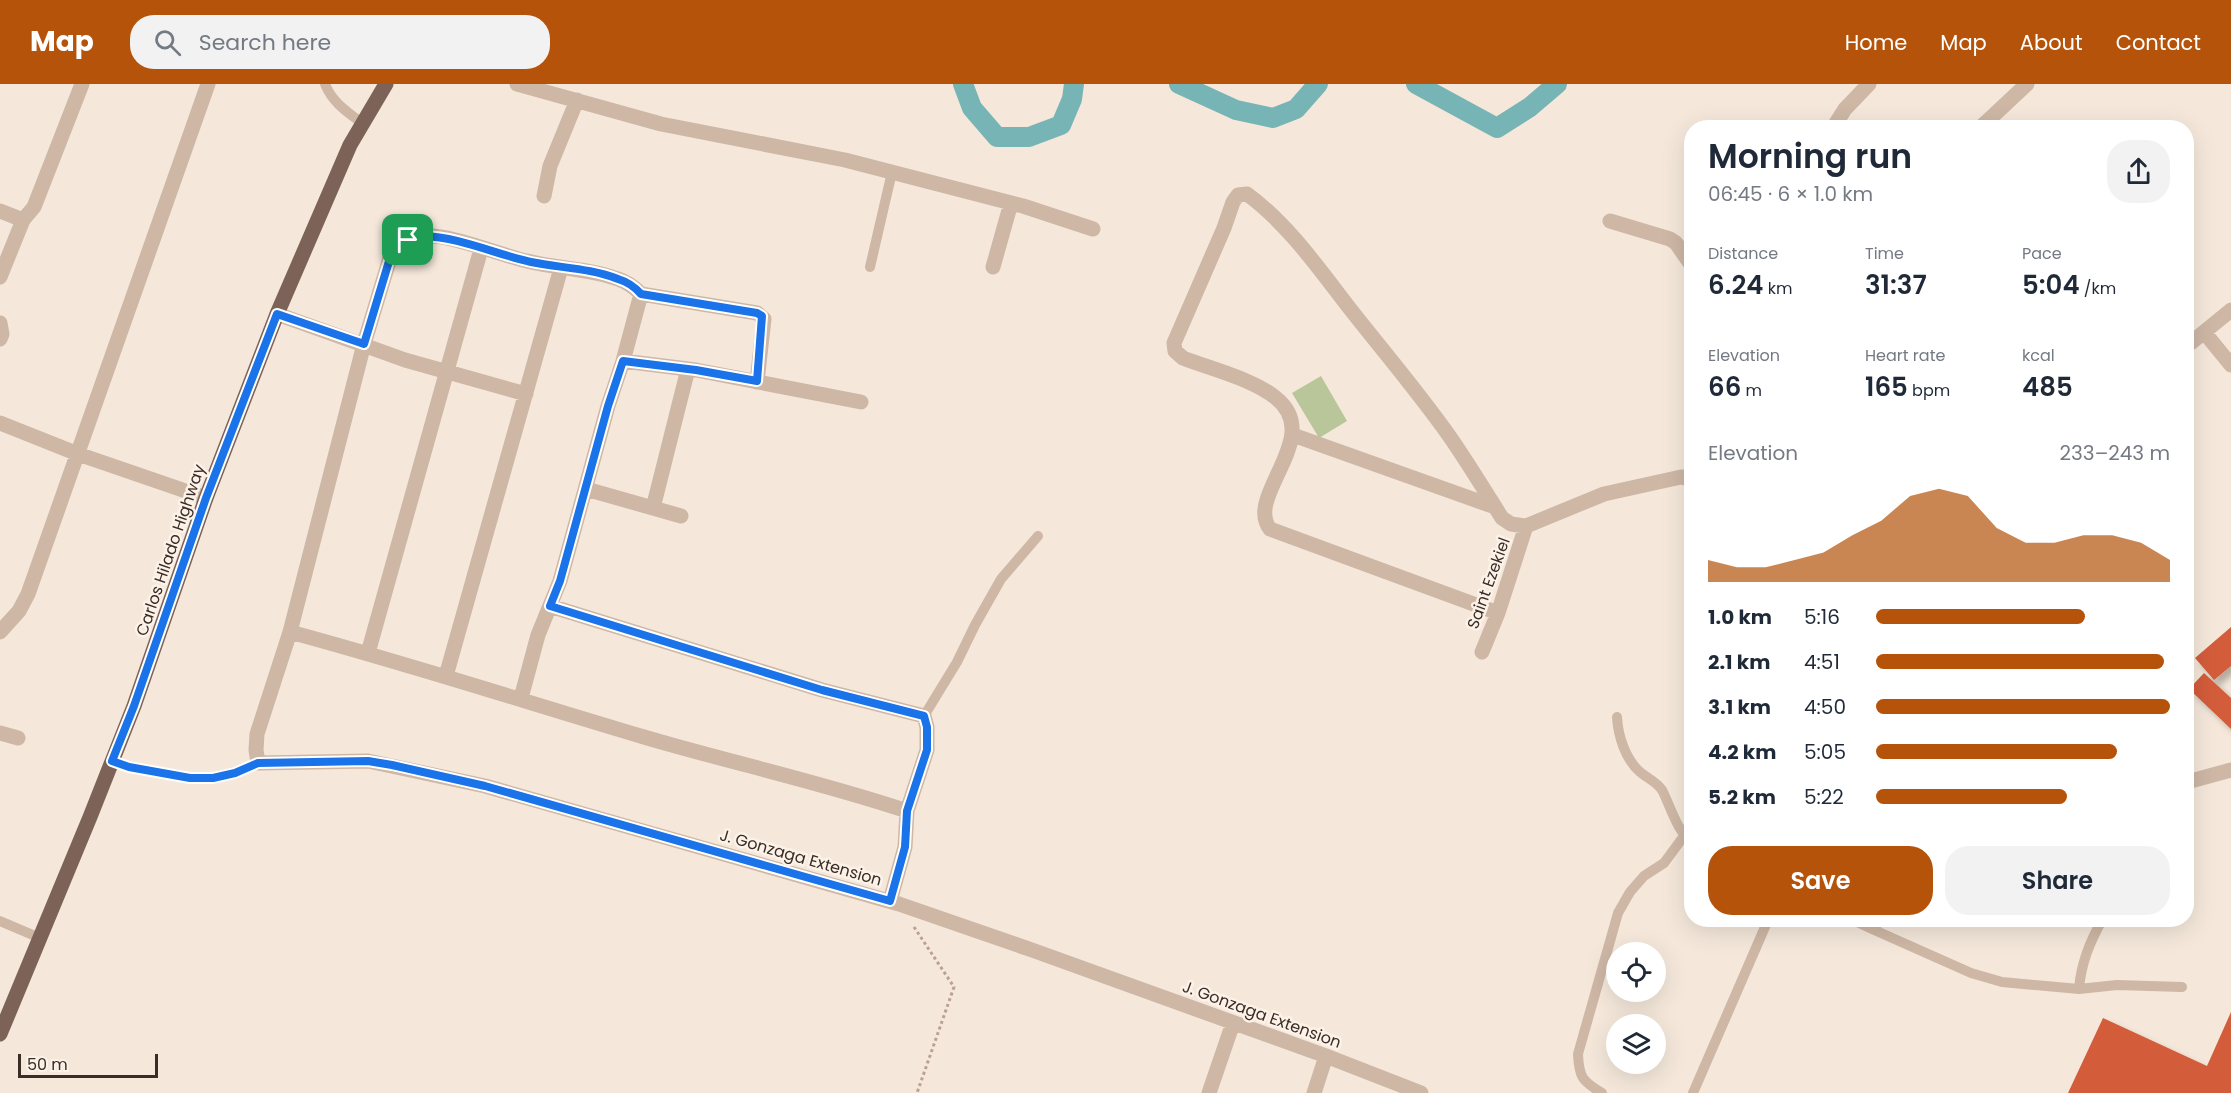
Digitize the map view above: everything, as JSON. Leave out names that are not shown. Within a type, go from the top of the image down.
[{"type":"main road","name":"Carlos Hilado Highway","points":[[0,1034],[134,706],[206,498],[277,314],[337,173],[362,123],[386,84]]},
{"type":"street","points":[[0,277],[23,220],[34,207],[82,84]]},
{"type":"street","points":[[0,632],[19,611],[28,594],[208,84]]},
{"type":"street","points":[[517,84],[661,124],[834,157],[1011,203],[1093,229]]},
{"type":"street","points":[[1838,120],[1845,109],[1869,84]]},
{"type":"street","points":[[1989,120],[2027,84]]},
{"type":"street","points":[[544,196],[550,166],[577,100]]},
{"type":"street","points":[[1498,613],[1270,529],[1265,522],[1264,509],[1293,435],[1286,409],[1266,390],[1183,358],[1175,351],[1174,343],[1233,202],[1238,195],[1247,194],[1261,204],[1297,240],[1422,398],[1451,438],[1502,518],[1511,524],[1526,526],[1604,494],[1684,478]]},
{"type":"street","points":[[993,267],[1011,203]]},
{"type":"street","points":[[0,211],[23,220]]},
{"type":"street","points":[[1610,221],[1670,238],[1684,254]]},
{"type":"street","points":[[258,763],[257,734],[290,632],[364,344],[390,258],[408,240],[423,236],[439,236],[481,249],[561,268],[582,269],[617,278],[633,285],[641,294],[757,313],[762,316],[757,381]]},
{"type":"street","points":[[368,653],[481,249]]},
{"type":"street","points":[[446,676],[561,268]]},
{"type":"street","points":[[521,698],[538,635],[560,581],[641,294]]},
{"type":"street","points":[[2194,340],[2231,310]]},
{"type":"street","points":[[277,314],[405,360],[526,394]]},
{"type":"street","points":[[0,323],[2,334],[0,339]]},
{"type":"street","points":[[2204,332],[2231,365]]},
{"type":"street","points":[[623,361],[688,369],[861,402]]},
{"type":"street","points":[[653,508],[673,421],[688,369]]},
{"type":"street","points":[[0,423],[78,454],[206,498]]},
{"type":"street","points":[[1293,435],[1495,507]]},
{"type":"street","points":[[586,489],[681,516]]},
{"type":"street","name":"Saint Ezekiel","points":[[1482,652],[1498,613],[1526,526]]},
{"type":"street","points":[[550,606],[822,690],[924,716],[927,727],[927,750],[907,811],[905,847],[895,903]]},
{"type":"street","points":[[290,632],[521,698],[690,750],[858,795],[907,811]]},
{"type":"street","points":[[0,733],[18,738]]},
{"type":"street","name":"J. Gonzaga Extension","points":[[258,763],[368,761],[485,786],[895,903],[1326,1056],[1412,1091]]},
{"type":"street","points":[[2194,780],[2231,770]]},
{"type":"street","points":[[1209,1093],[1233,1023]]},
{"type":"street","points":[[1314,1093],[1326,1056]]},
{"type":"lane","points":[[325,84],[338,105],[362,123]]},
{"type":"lane","points":[[870,267],[892,172]]},
{"type":"lane","points":[[924,716],[957,662],[1001,579],[1038,536]]},
{"type":"lane","points":[[1617,717],[1618,734],[1626,751],[1638,771],[1660,786],[1684,831]]},
{"type":"lane","points":[[1602,1093],[1584,1081],[1579,1073],[1578,1054],[1618,913],[1630,892],[1644,876],[1664,863],[1684,843]]},
{"type":"lane","points":[[0,921],[39,938]]},
{"type":"lane","points":[[1693,1093],[1765,927]]},
{"type":"lane","points":[[1868,927],[1971,973],[2002,982],[2079,989],[2117,985],[2182,987]]},
{"type":"lane","points":[[2079,989],[2082,965],[2098,927]]},
{"type":"path","points":[[112,761],[129,767],[190,778],[213,778],[235,773],[258,763]]},
{"type":"path","points":[[895,903],[954,987],[917,1093]]},
{"type":"green space","points":[[1321,376],[1347,421],[1319,438],[1292,393]]},
{"type":"building","points":[[2231,627],[2231,666],[2214,680],[2195,658]]},
{"type":"building","points":[[2204,673],[2231,698],[2231,729],[2194,694],[2194,684]]},
{"type":"building","points":[[2231,1012],[2231,1093],[2068,1093],[2103,1018],[2207,1066]]},
{"type":"waterway","points":[[963,84],[972,108],[997,137],[1029,137],[1061,125],[1072,99],[1074,84]]},
{"type":"waterway","points":[[1179,84],[1236,110],[1273,118],[1296,109],[1318,84]]},
{"type":"waterway","points":[[1416,84],[1497,128],[1530,107],[1557,84]]},
{"type":"route","points":[[423,236],[439,236],[528,262],[582,269],[617,278],[633,285],[641,294],[757,313],[762,316],[764,319],[757,381],[696,370],[623,361],[614,385],[560,581],[550,606],[822,690],[924,716],[927,727],[927,750],[907,811],[905,847],[899,876],[890,901],[485,786],[392,765],[368,761],[258,763],[235,773],[213,778],[190,778],[129,767],[112,761],[134,706],[206,498],[277,314],[364,344],[390,258],[408,240],[423,236]]}]
